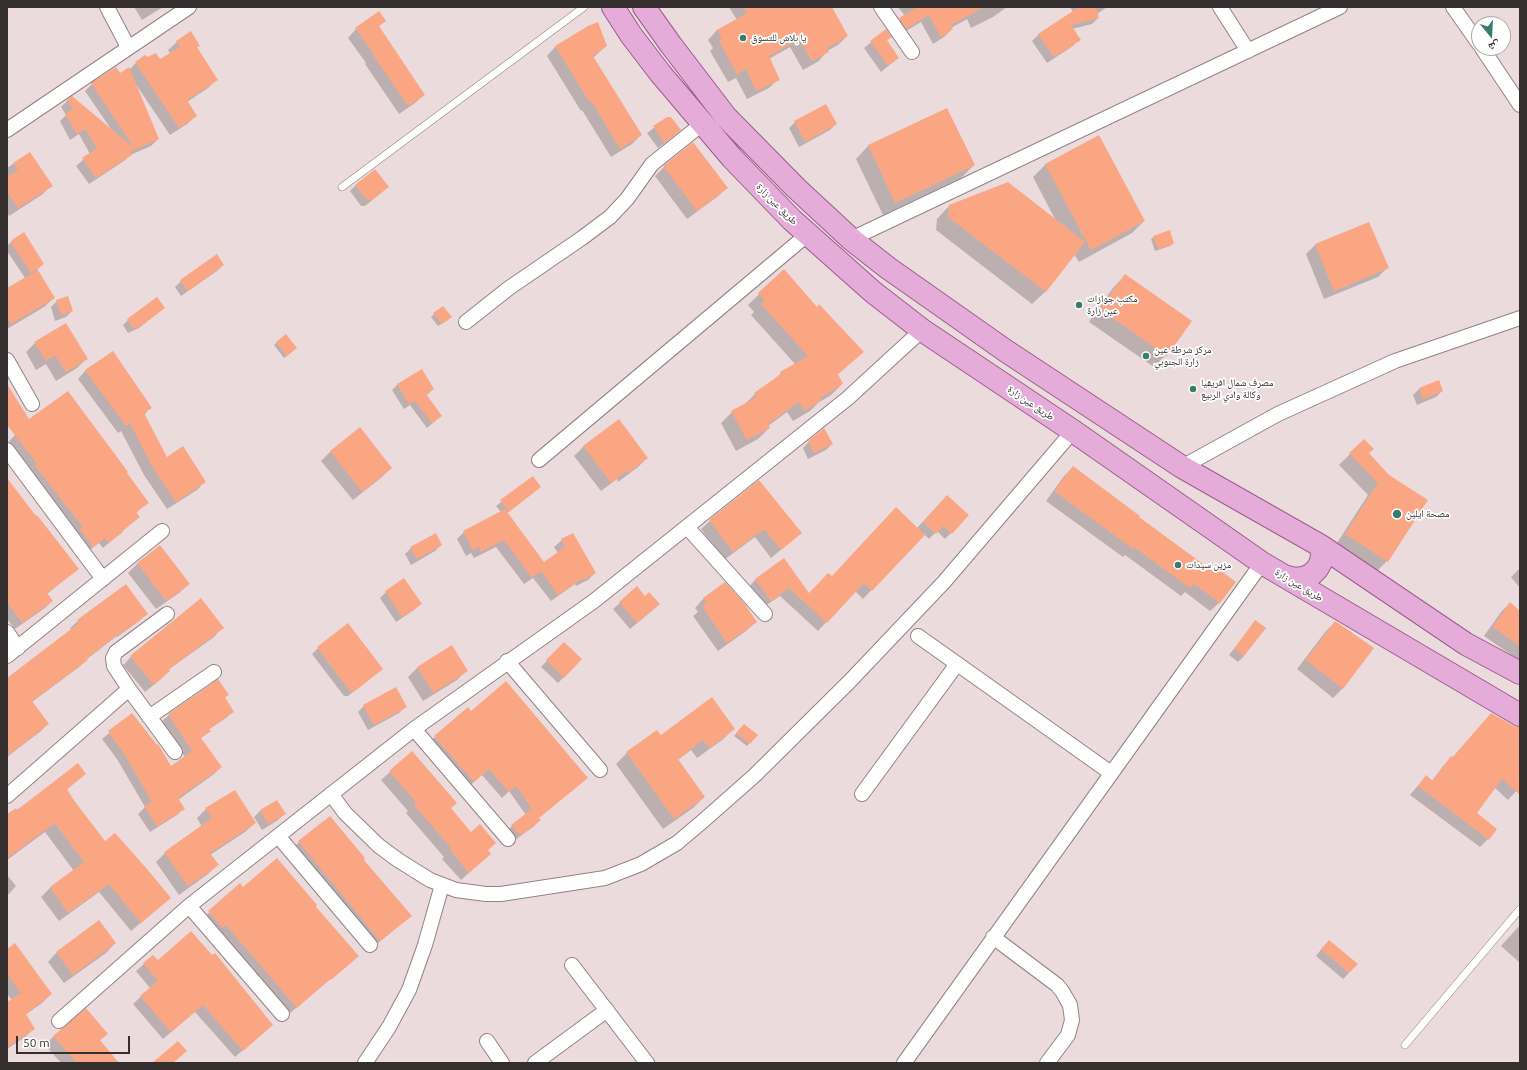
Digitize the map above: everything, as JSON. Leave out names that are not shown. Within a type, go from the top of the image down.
[{"type":"main road","name":"طريق عين زارة","points":[[613,7],[631,35],[702,124],[762,189],[808,234],[873,292],[922,330],[1073,431],[1262,563],[1520,715]]},
{"type":"main road","points":[[644,7],[726,117],[796,188],[851,239],[928,298],[1182,467],[1321,546],[1466,644],[1520,673]]},
{"type":"main road","points":[[1287,577],[1303,578],[1311,575],[1321,562],[1321,546]]},
{"type":"street","points":[[107,7],[128,47]]},
{"type":"street","points":[[7,130],[189,7]]},
{"type":"street","points":[[881,7],[912,52]]},
{"type":"street","points":[[1220,7],[1248,51]]},
{"type":"street","points":[[851,239],[1340,7]]},
{"type":"street","points":[[1453,7],[1471,33]]},
{"type":"street","points":[[1487,56],[1520,105]]},
{"type":"street","points":[[466,322],[509,288],[610,217],[627,200],[652,164],[702,124]]},
{"type":"street","points":[[539,460],[808,234]]},
{"type":"street","points":[[1182,467],[1278,414],[1394,361],[1520,318]]},
{"type":"street","points":[[59,1021],[189,906],[414,729],[507,661],[594,601],[848,398],[922,330]]},
{"type":"street","points":[[7,360],[32,404]]},
{"type":"street","points":[[331,794],[350,818],[379,846],[398,860],[442,885],[471,893],[501,894],[605,878],[641,864],[677,843],[704,822],[754,776],[856,675],[949,576],[1073,431]]},
{"type":"street","points":[[7,450],[104,579]]},
{"type":"street","points":[[686,527],[765,614]]},
{"type":"street","points":[[7,656],[162,531]]},
{"type":"street","points":[[904,1063],[1262,563]]},
{"type":"street","points":[[167,614],[116,652],[113,658],[114,666],[129,689],[175,752]]},
{"type":"street","points":[[7,632],[18,648]]},
{"type":"street","points":[[918,636],[1111,773]]},
{"type":"street","points":[[507,661],[600,770]]},
{"type":"street","points":[[862,794],[957,664]]},
{"type":"street","points":[[148,717],[214,672]]},
{"type":"street","points":[[7,796],[129,689]]},
{"type":"street","points":[[414,729],[508,839]]},
{"type":"street","points":[[278,836],[370,945]]},
{"type":"street","points":[[365,1063],[390,1027],[409,990],[425,945],[442,885]]},
{"type":"street","points":[[189,906],[282,1014]]},
{"type":"street","points":[[993,937],[1057,985],[1067,997],[1070,1005],[1072,1020],[1068,1035],[1047,1063]]},
{"type":"street","points":[[572,965],[647,1063]]},
{"type":"street","points":[[535,1063],[607,1010]]},
{"type":"street","points":[[488,1041],[502,1063]]},
{"type":"lane","points":[[342,187],[584,7]]},
{"type":"lane","points":[[1405,1045],[1520,909]]},
{"type":"building","points":[[743,7],[832,7],[848,36],[827,48],[829,52],[812,61],[799,39],[769,56],[780,80],[756,91],[746,69],[737,74],[719,41],[722,39],[717,30],[747,13]]},
{"type":"building","points":[[918,7],[984,7],[951,25],[953,29],[941,37],[929,15],[906,29],[899,18]]},
{"type":"building","points":[[1079,7],[1096,7],[1099,18],[1071,25],[1081,40],[1054,57],[1038,34]]},
{"type":"building","points":[[379,11],[386,21],[379,26],[425,95],[408,106],[355,28]]},
{"type":"building","points":[[598,22],[607,46],[593,56],[642,135],[620,149],[592,102],[590,103],[555,46],[588,26]]},
{"type":"building","points":[[886,29],[892,37],[887,40],[899,58],[888,66],[870,41]]},
{"type":"building","points":[[191,31],[200,46],[197,47],[218,80],[187,100],[197,116],[179,128],[135,62],[145,55],[147,57],[156,53],[160,59],[180,47],[176,41]]},
{"type":"building","points":[[116,67],[120,73],[129,67],[159,139],[130,152],[132,155],[96,178],[82,158],[97,148],[85,129],[77,134],[65,114],[73,109],[67,100],[72,96],[134,148],[91,83]]},
{"type":"building","points":[[826,104],[837,124],[805,142],[794,121]]},
{"type":"building","points":[[947,108],[975,165],[895,203],[868,145]]},
{"type":"building","points":[[667,117],[671,117],[681,130],[665,143],[653,126]]},
{"type":"building","points":[[1099,135],[1145,221],[1091,250],[1045,164]]},
{"type":"building","points":[[693,142],[728,188],[697,211],[663,166]]},
{"type":"building","points":[[30,152],[53,186],[18,208],[7,191],[7,177],[18,170],[13,163]]},
{"type":"building","points":[[375,169],[389,187],[372,200],[367,200],[355,185]]},
{"type":"building","points":[[1008,182],[1085,242],[1046,292],[948,217],[949,205]]},
{"type":"building","points":[[1369,222],[1389,268],[1334,291],[1315,244]]},
{"type":"building","points":[[1170,230],[1174,244],[1158,249],[1153,236]]},
{"type":"building","points":[[24,232],[44,264],[31,273],[12,244],[12,240]]},
{"type":"building","points":[[217,254],[224,265],[188,291],[180,280]]},
{"type":"building","points":[[784,269],[817,307],[819,304],[864,352],[838,374],[843,384],[820,398],[822,400],[804,411],[799,402],[768,424],[770,428],[747,440],[731,411],[757,397],[754,393],[781,374],[780,372],[808,356],[761,304],[765,301],[758,293]]},
{"type":"building","points":[[38,270],[55,298],[11,324],[7,318],[7,288]]},
{"type":"building","points":[[1125,274],[1192,321],[1167,356],[1100,309]]},
{"type":"building","points":[[68,296],[73,311],[61,315],[56,300]]},
{"type":"building","points":[[157,297],[165,308],[145,323],[134,329],[127,319]]},
{"type":"building","points":[[443,306],[452,317],[442,324],[433,313]]},
{"type":"building","points":[[66,323],[88,359],[66,372],[55,355],[46,361],[34,342]]},
{"type":"building","points":[[286,334],[297,348],[287,356],[276,342]]},
{"type":"building","points":[[113,351],[152,408],[144,413],[167,457],[183,446],[206,482],[176,502],[152,466],[130,423],[126,426],[85,370]]},
{"type":"building","points":[[422,369],[434,389],[426,394],[442,416],[432,423],[415,401],[409,404],[397,384]]},
{"type":"building","points":[[1439,380],[1443,391],[1423,399],[1419,388]]},
{"type":"building","points":[[7,384],[29,419],[68,391],[149,503],[136,512],[140,517],[109,543],[105,538],[93,547],[80,529],[83,527],[35,466],[37,464],[7,425]]},
{"type":"building","points":[[619,419],[648,458],[628,473],[626,471],[611,483],[583,446]]},
{"type":"building","points":[[360,427],[392,468],[362,492],[330,451]]},
{"type":"building","points":[[824,428],[833,444],[814,453],[808,441]]},
{"type":"building","points":[[1364,439],[1374,449],[1369,453],[1389,475],[1428,500],[1388,562],[1345,534],[1378,483],[1349,453]]},
{"type":"building","points":[[1073,466],[1214,572],[1217,568],[1236,582],[1220,603],[1194,584],[1190,588],[1134,547],[1133,549],[1054,491]]},
{"type":"building","points":[[533,476],[541,487],[509,512],[500,500]]},
{"type":"building","points":[[7,478],[79,569],[47,593],[53,601],[22,623],[7,602]]},
{"type":"building","points":[[759,480],[802,533],[781,550],[764,529],[733,552],[709,520]]},
{"type":"building","points":[[947,495],[969,515],[952,534],[943,526],[936,534],[923,522]]},
{"type":"building","points":[[896,507],[925,535],[872,591],[864,583],[827,623],[789,588],[771,601],[755,579],[784,558],[809,593],[828,573],[832,576]]},
{"type":"building","points":[[505,509],[544,562],[565,547],[561,539],[573,533],[596,573],[584,580],[583,578],[558,595],[541,571],[532,578],[504,540],[481,552],[479,547],[473,550],[463,531]]},
{"type":"building","points":[[436,533],[442,545],[417,559],[410,547]]},
{"type":"building","points":[[160,545],[190,584],[166,601],[137,563]]},
{"type":"building","points":[[404,578],[422,604],[402,617],[385,591]]},
{"type":"building","points":[[725,582],[744,603],[757,622],[727,643],[702,606],[707,603],[703,598]]},
{"type":"building","points":[[126,584],[148,614],[125,631],[124,630],[87,658],[88,660],[32,701],[49,724],[7,756],[7,678],[79,623],[77,620]]},
{"type":"building","points":[[637,586],[645,596],[649,592],[660,604],[637,623],[619,602]]},
{"type":"building","points":[[201,598],[224,628],[169,669],[170,671],[154,685],[130,656]]},
{"type":"building","points":[[1510,602],[1520,611],[1520,646],[1493,627]]},
{"type":"building","points":[[1255,620],[1266,628],[1244,656],[1234,649]]},
{"type":"building","points":[[1335,621],[1374,648],[1343,689],[1306,660]]},
{"type":"building","points":[[348,623],[383,669],[355,691],[350,691],[317,647]]},
{"type":"building","points":[[564,642],[582,659],[564,678],[546,660]]},
{"type":"building","points":[[452,645],[468,671],[433,693],[417,667]]},
{"type":"building","points":[[218,679],[229,695],[225,697],[234,712],[209,729],[211,731],[201,738],[222,767],[178,798],[185,809],[157,826],[144,806],[152,802],[123,752],[108,731],[132,713],[157,745],[158,744],[171,766],[192,751],[168,714]]},
{"type":"building","points":[[506,681],[588,778],[539,818],[541,820],[523,834],[518,834],[511,825],[532,809],[516,786],[509,792],[489,769],[474,782],[434,736],[468,707],[471,711]]},
{"type":"building","points":[[396,687],[407,707],[374,725],[363,705]]},
{"type":"building","points":[[712,697],[735,729],[709,748],[703,740],[678,759],[705,797],[674,819],[626,752],[657,730],[661,735]]},
{"type":"building","points":[[1491,713],[1514,726],[1520,727],[1520,795],[1502,779],[1477,813],[1497,829],[1489,840],[1418,786],[1426,775],[1433,781],[1451,756],[1453,757]]},
{"type":"building","points":[[744,724],[758,735],[750,744],[736,733]]},
{"type":"building","points":[[412,751],[457,803],[451,808],[471,832],[480,824],[496,843],[488,850],[491,854],[469,873],[450,850],[451,848],[414,805],[416,802],[389,771]]},
{"type":"building","points":[[78,763],[86,774],[67,789],[73,799],[105,841],[115,833],[171,898],[141,923],[109,884],[68,913],[50,887],[84,862],[55,823],[7,858],[7,814],[16,808],[17,810]]},
{"type":"building","points":[[235,790],[256,823],[210,853],[219,865],[188,886],[164,852],[212,818],[205,808]]},
{"type":"building","points":[[277,800],[286,814],[268,824],[260,810]]},
{"type":"building","points":[[330,816],[365,858],[364,860],[412,916],[380,941],[298,841]]},
{"type":"building","points":[[277,858],[317,905],[316,907],[359,956],[297,1008],[226,925],[223,928],[208,911],[240,883],[243,887]]},
{"type":"building","points":[[99,920],[116,943],[73,975],[56,952]]},
{"type":"building","points":[[191,931],[212,955],[215,953],[273,1025],[243,1051],[203,1005],[171,1032],[140,996],[158,981],[143,963],[153,955],[158,960]]},
{"type":"building","points":[[1329,940],[1358,964],[1349,973],[1321,949]]},
{"type":"building","points":[[15,943],[52,994],[26,1014],[35,1029],[7,1047],[7,1002],[21,993],[7,974],[7,949]]},
{"type":"building","points":[[86,1008],[108,1034],[100,1040],[119,1063],[77,1063],[53,1036]]},
{"type":"building","points":[[178,1041],[187,1051],[173,1063],[152,1063]]},
{"type":"place","name":"يا بلاش للتسوق","points":[[743,38]]},
{"type":"place","name":"مكتب جوازات عين زارة","points":[[1079,305]]},
{"type":"place","name":"مركز شرطة عين زارة الجنوبي","points":[[1146,356]]},
{"type":"place","name":"مصرف شمال افريقيا وكالة وادي الربيع","points":[[1193,389]]},
{"type":"place","name":"مصحة ايلين","points":[[1397,514]]},
{"type":"place","name":"مزين سيدات","points":[[1178,565]]}]
